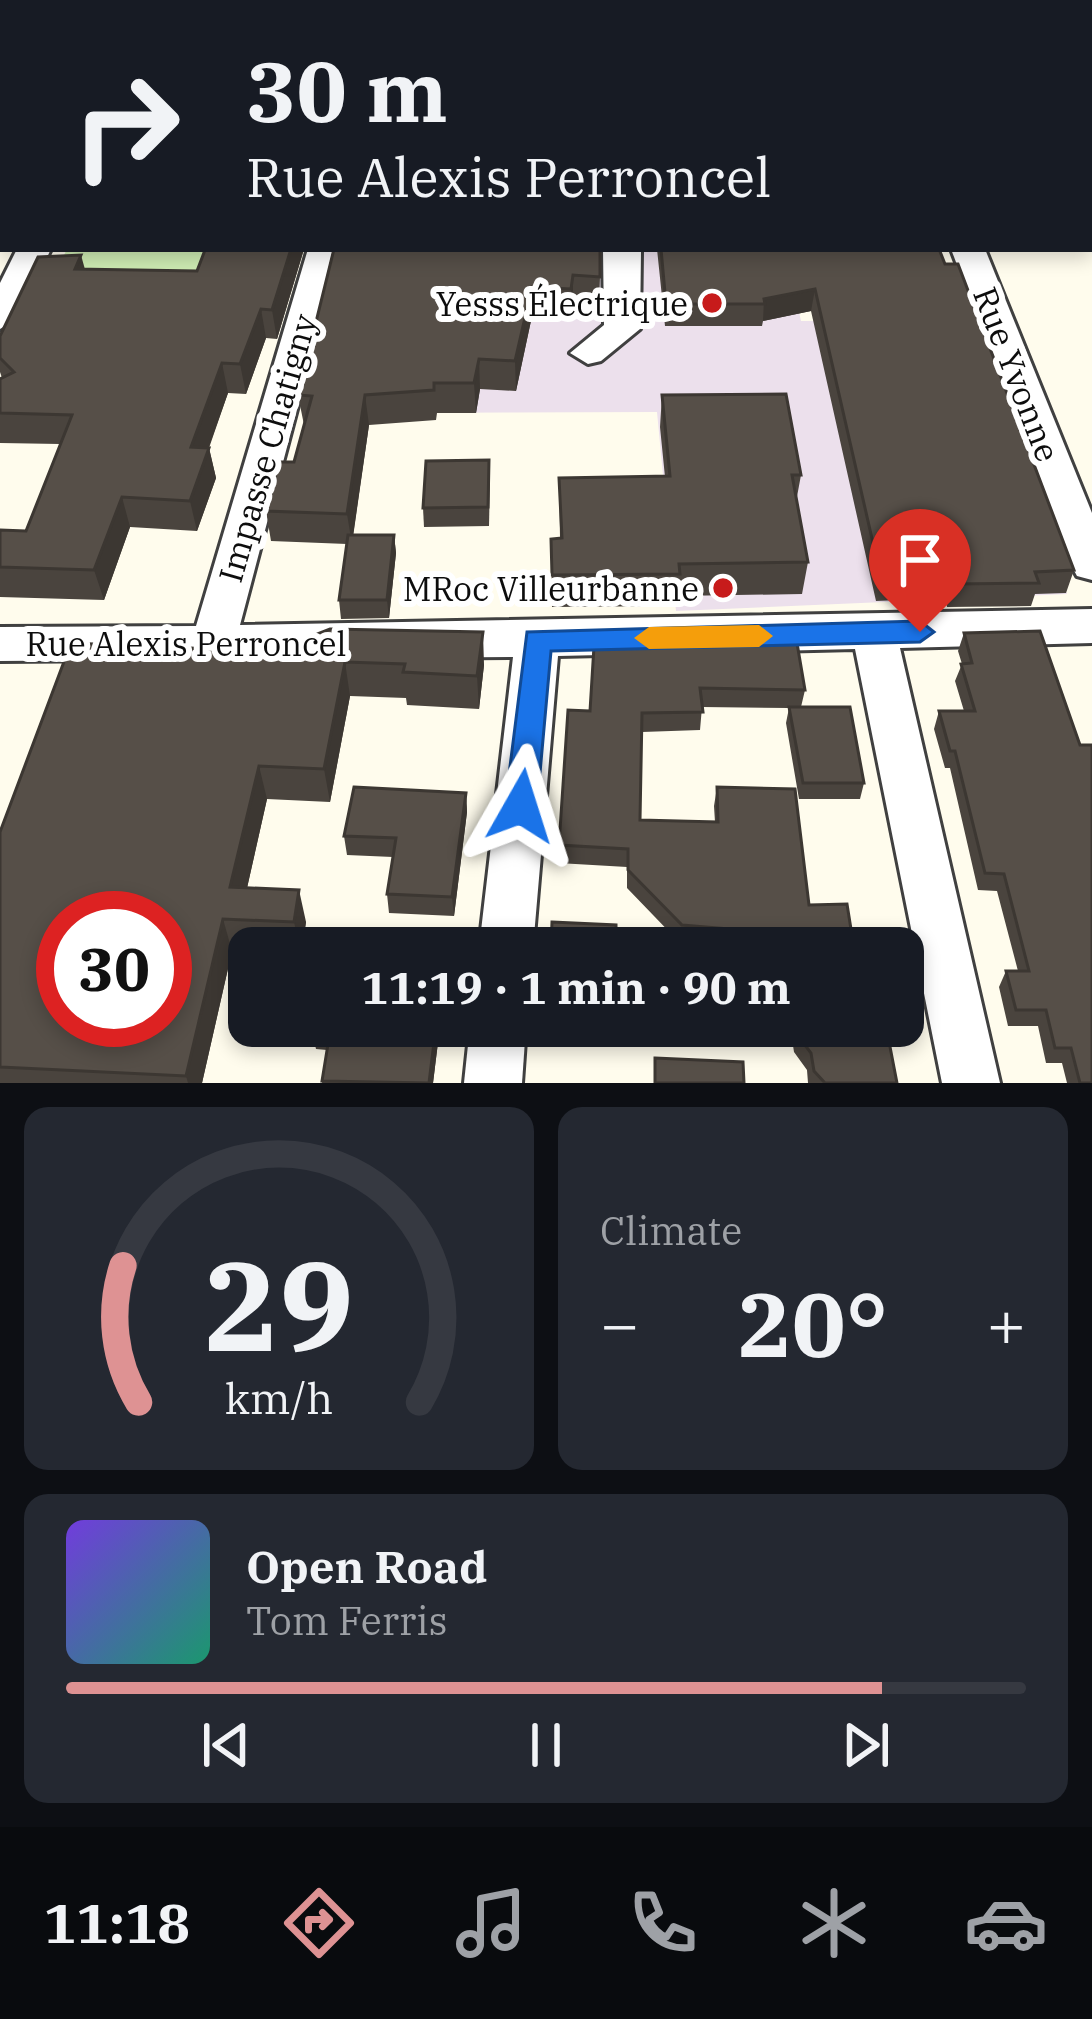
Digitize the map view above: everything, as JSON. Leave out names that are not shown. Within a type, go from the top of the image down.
[{"type":"street","points":[[0,318],[33,252]]},
{"type":"street","points":[[588,353],[622,329],[624,252]]},
{"type":"street","name":"Rue Yvonne","points":[[969,252],[1092,565]]},
{"type":"street","name":"Impasse Chatigny","points":[[212,643],[321,254]]},
{"type":"street","name":"Rue Alexis Perroncel","points":[[0,644],[537,640],[1092,626]]},
{"type":"street","points":[[874,633],[971,1083]]},
{"type":"street","points":[[508,927],[537,640]]},
{"type":"street","points":[[493,1083],[496,1047]]},
{"type":"shaded area","points":[[417,252],[786,252],[801,321],[965,320],[1067,594],[676,611],[657,412],[370,413]]},
{"type":"green space","points":[[66,252],[229,252],[220,278],[49,286]]},
{"type":"building","points":[[204,252],[290,252],[272,310],[261,309],[240,364],[222,363],[191,447],[209,448],[190,501],[122,497],[94,570],[0,567],[0,530],[26,531],[72,415],[0,413],[0,379],[14,372],[0,358],[0,336],[38,257],[81,255],[75,269],[197,271]]},
{"type":"building","points":[[333,252],[600,252],[600,277],[573,275],[571,289],[532,287],[515,361],[479,359],[474,383],[434,383],[434,390],[365,395],[347,514],[266,511],[279,462],[294,462],[312,396],[298,395]]},
{"type":"building","points":[[661,252],[940,252],[945,264],[958,264],[1074,570],[1035,572],[1039,583],[954,584],[951,575],[881,578],[815,289],[764,299],[765,304],[666,304]]},
{"type":"building","points":[[786,394],[801,475],[792,475],[808,562],[679,564],[680,574],[552,575],[551,539],[562,538],[559,478],[670,476],[662,395]]},
{"type":"building","points":[[489,460],[488,507],[423,508],[426,461]]},
{"type":"building","points":[[348,535],[394,535],[387,600],[339,600]]},
{"type":"building","points":[[330,629],[483,632],[477,676],[403,672],[405,664],[345,662],[324,769],[259,766],[230,887],[299,890],[294,922],[223,919],[186,1076],[0,1067],[0,832],[71,643],[313,653],[317,634]]},
{"type":"building","points":[[1040,631],[1080,745],[1092,745],[1092,1083],[1080,1083],[1071,1048],[1055,1048],[1046,1010],[1016,1010],[1006,971],[1029,971],[1004,874],[985,873],[955,751],[950,751],[939,711],[975,711],[961,664],[972,663],[964,633]]},
{"type":"building","points":[[606,641],[797,643],[805,690],[700,688],[703,712],[642,713],[640,820],[718,822],[717,787],[795,789],[809,905],[847,904],[851,927],[682,925],[628,870],[628,849],[559,845],[568,710],[590,711],[594,646]]},
{"type":"building","points":[[789,707],[850,707],[864,783],[803,783]]},
{"type":"building","points":[[354,787],[466,793],[452,897],[387,894],[396,838],[344,836]]},
{"type":"building","points":[[552,922],[616,925],[616,927],[552,927]]},
{"type":"building","points":[[328,1047],[433,1047],[429,1083],[322,1081]]},
{"type":"building","points":[[806,1047],[890,1047],[897,1083],[825,1083],[814,1071]]},
{"type":"building","points":[[655,1058],[743,1062],[744,1083],[655,1083]]},
{"type":"slow traffic","points":[[649,638],[759,636]]},
{"type":"place","name":"Yesss Électrique","points":[[712,303]]},
{"type":"place","name":"MRoc Villeurbanne","points":[[723,588]]},
{"type":"route","points":[[521,806],[537,640],[920,632]]}]
